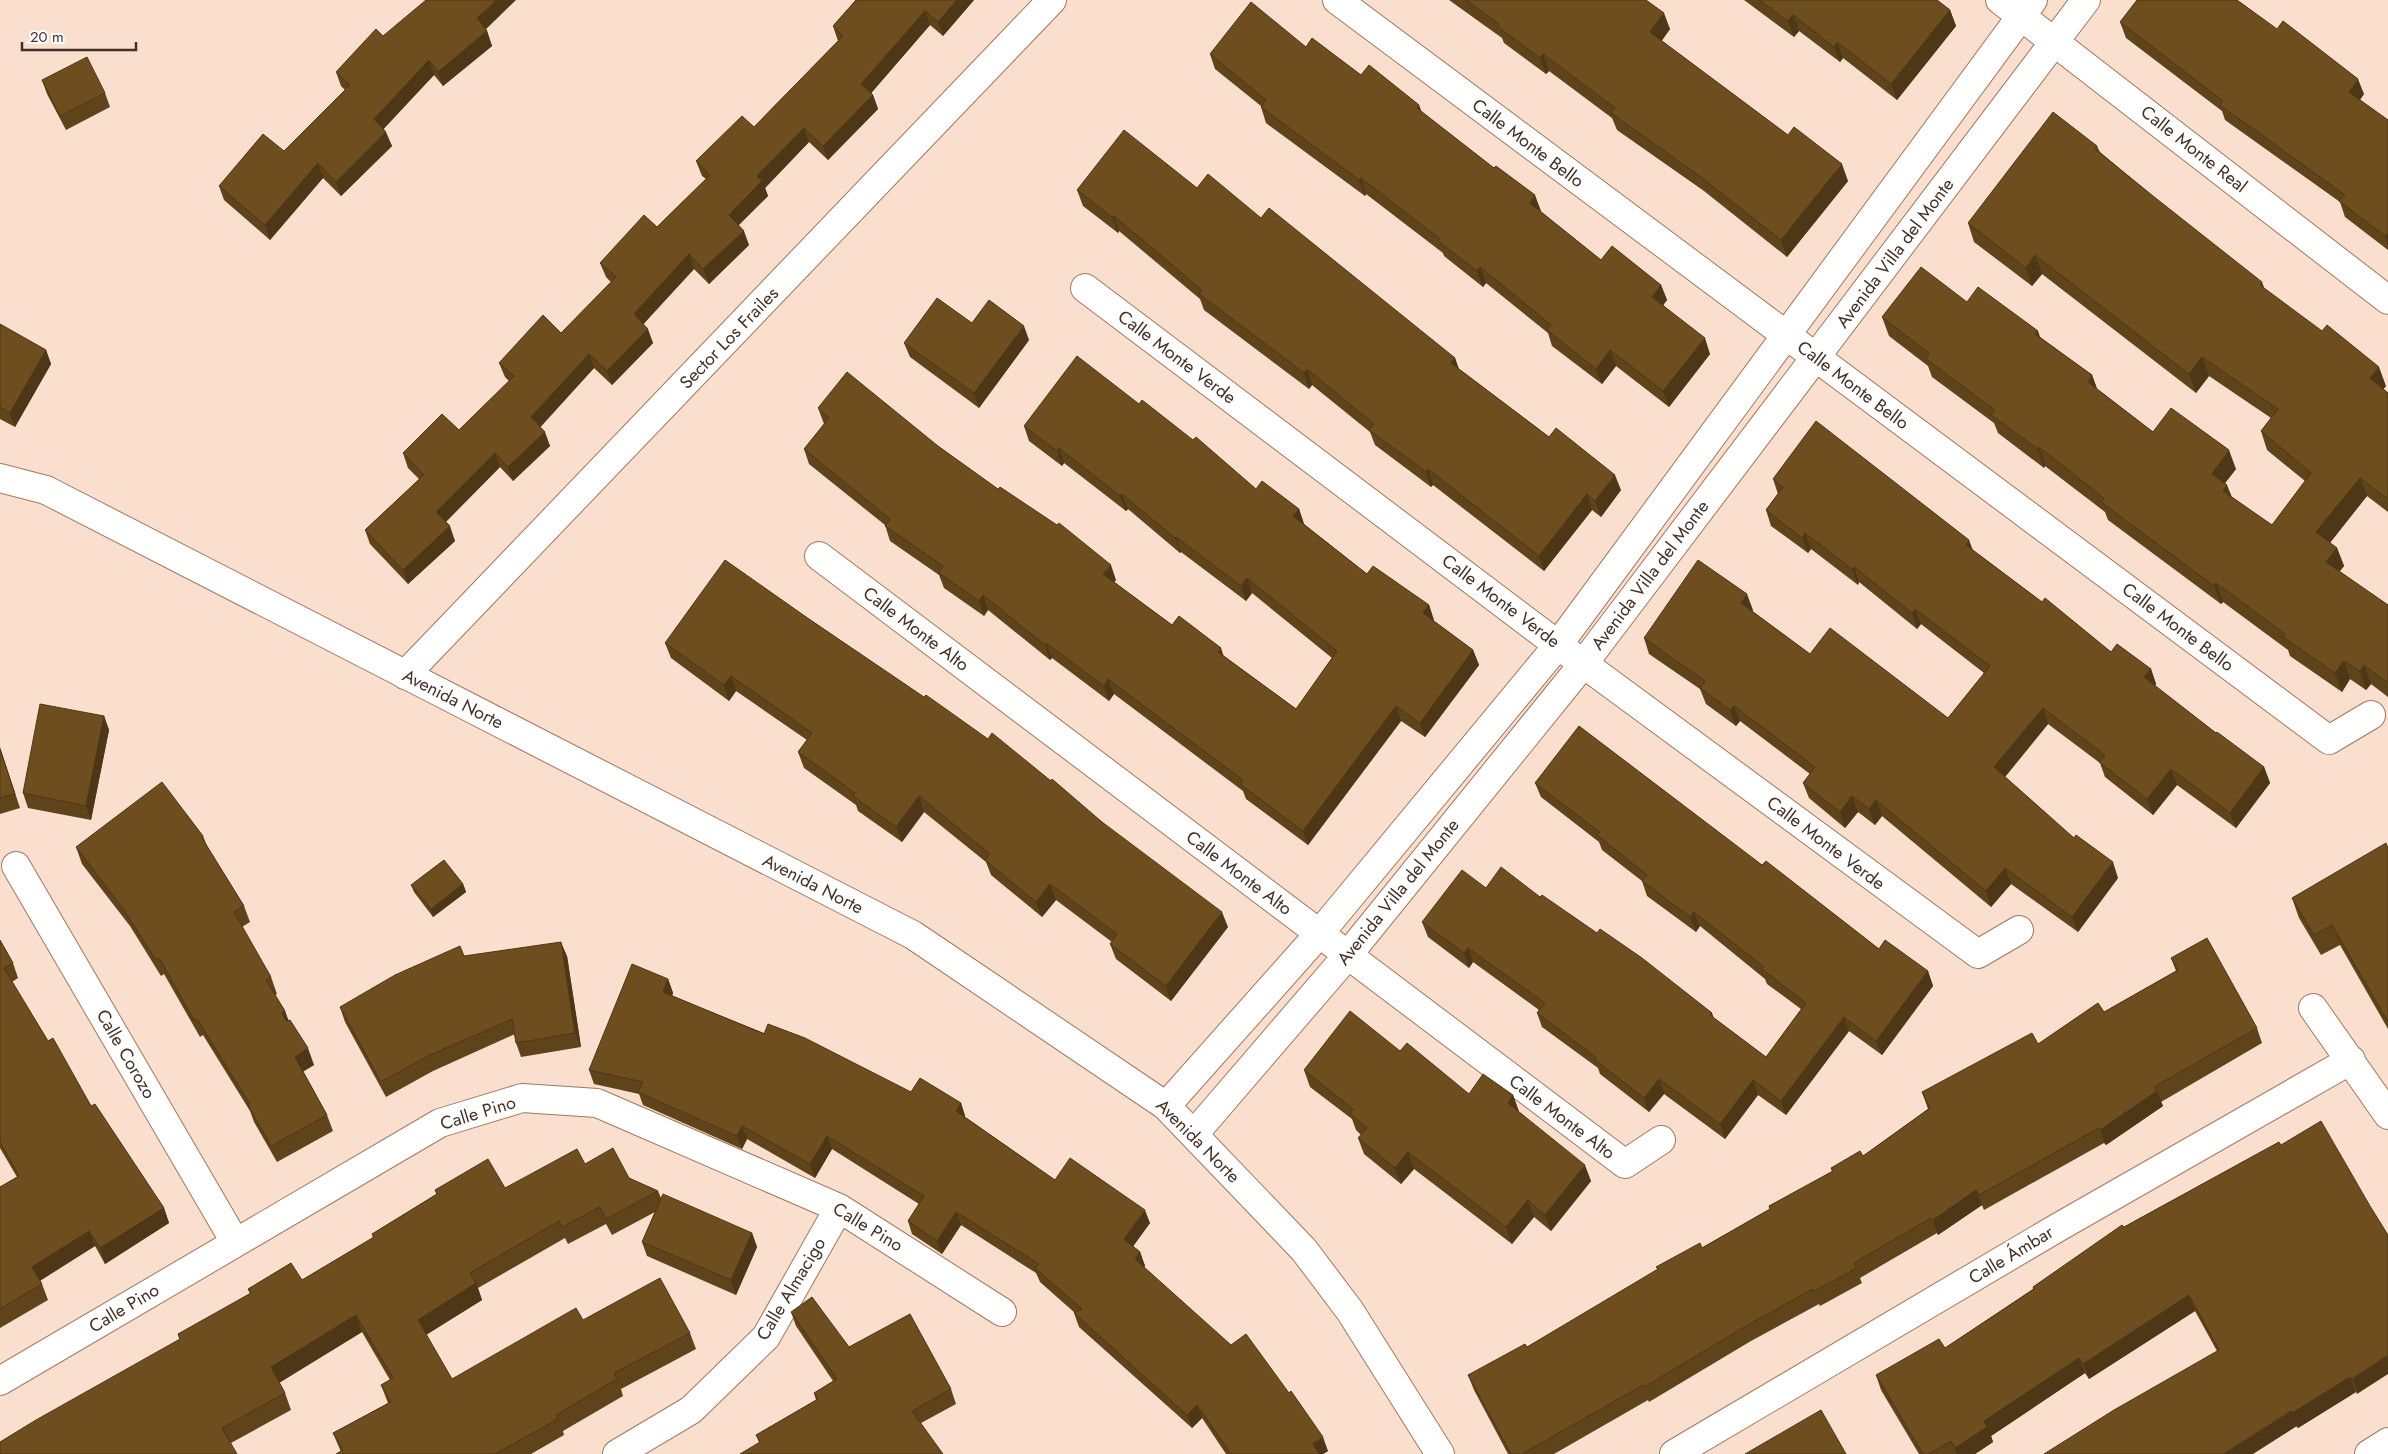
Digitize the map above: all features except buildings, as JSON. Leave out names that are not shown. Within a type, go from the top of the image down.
[{"type":"street","name":"Sector Los Frailes","points":[[406,675],[1052,0]]},
{"type":"street","name":"Calle Monte Bello","points":[[1337,0],[2329,740],[2371,715]]},
{"type":"street","name":"Avenida Villa del Monte","points":[[1194,1134],[1348,956],[1584,663],[2086,0]]},
{"type":"street","name":"Avenida Villa del Monte","points":[[1166,1106],[1319,934],[1558,644],[1788,336],[2018,5]]},
{"type":"street","name":"Calle Monte Real","points":[[2018,5],[2056,41],[2388,300]]},
{"type":"street","name":"Calle Monte Verde","points":[[1085,288],[1558,644],[1978,954],[2019,930]]},
{"type":"street","name":"Avenida Norte","points":[[0,478],[46,490],[913,935],[1166,1106],[1310,1258],[1350,1311],[1440,1454]]},
{"type":"street","name":"Calle Monte Alto","points":[[819,556],[1625,1164],[1661,1140]]},
{"type":"street","name":"Calle Corozo","points":[[16,866],[235,1242]]},
{"type":"street","points":[[2313,1008],[2388,1114]]},
{"type":"street","name":"Calle Ámbar","points":[[1674,1454],[2057,1228],[2350,1060]]},
{"type":"street","name":"Calle Pino","points":[[0,1381],[440,1122],[522,1098],[597,1103],[839,1208],[1002,1312]]},
{"type":"street","name":"Calle Almacigo","points":[[617,1454],[691,1410],[766,1337],[839,1208]]},
{"type":"street","points":[[2369,1454],[2388,1442]]}]
